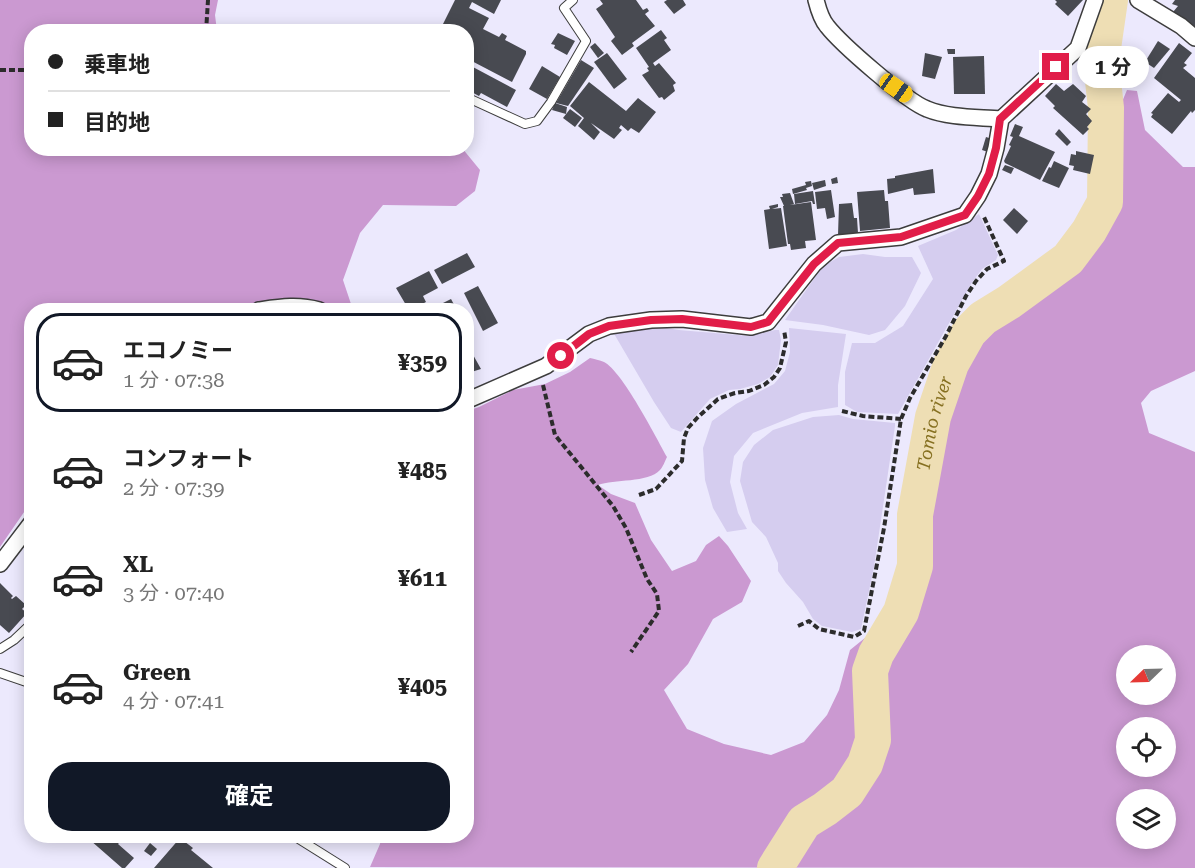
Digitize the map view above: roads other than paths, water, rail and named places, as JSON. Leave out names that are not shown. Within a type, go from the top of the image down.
[{"type":"street","points":[[816,0],[825,25],[851,51],[926,109],[963,116],[1000,119]]},
{"type":"street","points":[[474,398],[546,366],[589,334],[609,326],[651,320],[682,319],[751,327],[768,322],[814,264],[838,243],[901,237],[965,215],[989,174],[1000,119],[1078,48],[1095,0]]},
{"type":"street","points":[[1138,0],[1181,26],[1195,38]]},
{"type":"street","points":[[0,564],[24,532]]},
{"type":"lane","points":[[474,101],[525,124],[537,121],[552,102],[586,41],[564,8],[573,0]]},
{"type":"lane","points":[[0,650],[24,631]]},
{"type":"lane","points":[[0,673],[24,681]]},
{"type":"lane","points":[[305,843],[345,868]]},
{"type":"waterway","name":"Tomio river","points":[[775,868],[804,822],[847,792],[865,764],[873,740],[870,671],[876,654],[901,612],[915,566],[915,515],[933,417],[951,364],[969,332],[983,318],[1068,259],[1089,231],[1105,202],[1106,108],[1101,62],[1110,0]]}]
